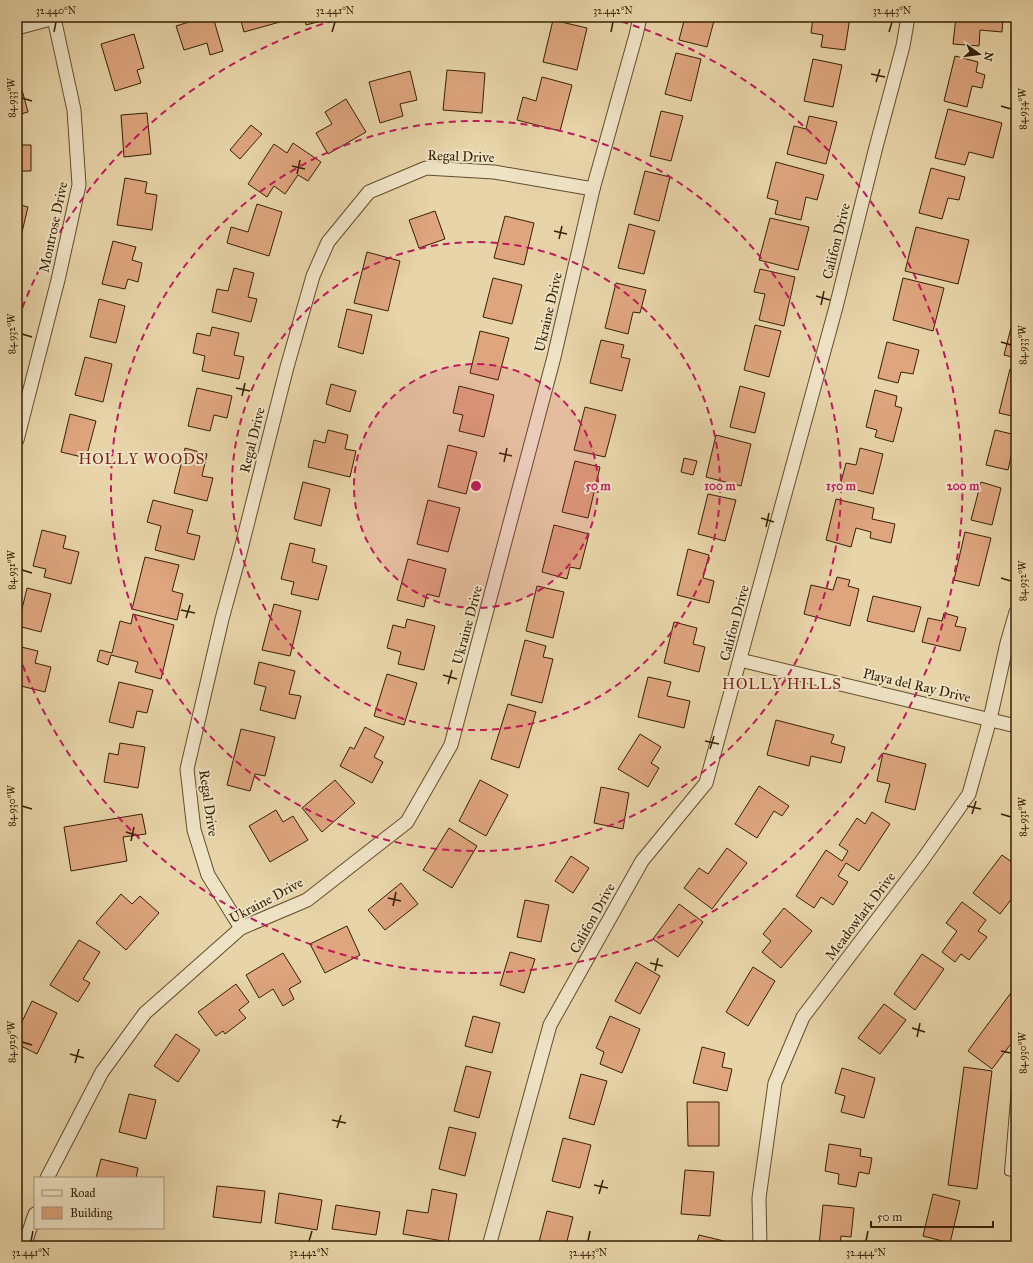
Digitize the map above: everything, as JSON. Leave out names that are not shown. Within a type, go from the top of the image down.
[{"type":"street","name":"Ukraine Drive","points":[[48,1177],[102,1072],[145,1013],[242,928],[307,900],[407,822],[451,745],[554,357],[593,189],[640,17]]},
{"type":"street","name":"Califon Drive","points":[[489,1246],[550,1025],[642,861],[706,783],[836,307],[876,148],[904,46],[908,17]]},
{"type":"street","points":[[17,28],[56,18]]},
{"type":"street","name":"Montrose Drive","points":[[17,440],[58,280],[79,184],[74,110],[56,18]]},
{"type":"street","name":"Regal Drive","points":[[242,928],[208,875],[194,830],[187,769],[222,619],[289,360],[313,276],[328,242],[369,192],[426,168],[494,172],[593,189]]},
{"type":"street","name":"Meadowlark Drive","points":[[760,1246],[759,1198],[775,1083],[803,1017],[921,862],[969,794],[990,719],[1007,643],[1016,612]]},
{"type":"street","name":"Playa del Ray Drive","points":[[740,660],[1016,726]]},
{"type":"street","points":[[24,1246],[34,1217]]},
{"type":"lane","points":[[1016,1085],[1008,1172],[1016,1174]]},
{"type":"building","points":[[205,17],[213,17],[223,51],[210,55],[207,43],[184,50],[176,26]]},
{"type":"building","points":[[240,17],[286,17],[287,20],[244,32]]},
{"type":"building","points":[[304,17],[337,17],[306,25]]},
{"type":"building","points":[[685,17],[715,17],[707,47],[679,40]]},
{"type":"building","points":[[813,17],[850,17],[845,50],[821,47],[823,35],[811,33]]},
{"type":"building","points":[[956,17],[1003,17],[1002,32],[980,30],[979,46],[953,44]]},
{"type":"building","points":[[553,20],[587,28],[577,70],[543,62]]},
{"type":"building","points":[[134,34],[144,68],[137,70],[141,83],[115,91],[101,44]]},
{"type":"building","points":[[676,53],[701,59],[691,101],[665,94]]},
{"type":"building","points":[[955,56],[978,62],[976,72],[985,75],[982,88],[972,86],[967,107],[944,101]]},
{"type":"building","points":[[813,59],[842,65],[833,107],[804,101]]},
{"type":"building","points":[[447,70],[485,73],[482,113],[443,110]]},
{"type":"building","points":[[410,71],[417,100],[400,104],[403,116],[380,123],[369,82]]},
{"type":"building","points":[[18,75],[28,112],[17,115],[17,76]]},
{"type":"building","points":[[542,77],[572,85],[560,131],[517,120],[523,97],[536,101]]},
{"type":"building","points":[[346,99],[366,132],[328,154],[316,133],[332,124],[325,112]]},
{"type":"building","points":[[948,109],[1002,123],[993,158],[969,152],[965,165],[935,158]]},
{"type":"building","points":[[661,111],[683,116],[671,161],[650,156]]},
{"type":"building","points":[[147,113],[151,154],[124,157],[121,115]]},
{"type":"building","points":[[809,116],[837,122],[826,164],[787,154],[794,126],[806,129]]},
{"type":"building","points":[[251,125],[262,134],[240,159],[230,150]]},
{"type":"building","points":[[293,143],[321,162],[308,181],[298,175],[285,194],[274,186],[267,197],[248,184],[274,144],[287,153]]},
{"type":"building","points":[[17,145],[31,145],[31,171],[20,171],[20,185],[17,185]]},
{"type":"building","points":[[776,162],[824,175],[817,200],[806,197],[801,220],[775,214],[778,201],[767,198]]},
{"type":"building","points":[[931,168],[965,177],[959,200],[948,198],[942,219],[919,213]]},
{"type":"building","points":[[645,171],[670,177],[659,221],[634,214]]},
{"type":"building","points":[[125,178],[147,182],[145,193],[157,195],[152,230],[117,225]]},
{"type":"building","points":[[17,204],[28,207],[18,249],[17,249]]},
{"type":"building","points":[[257,204],[282,212],[269,256],[227,243],[231,227],[248,232]]},
{"type":"building","points":[[435,211],[445,239],[419,248],[409,220]]},
{"type":"building","points":[[505,216],[534,223],[524,265],[494,258]]},
{"type":"building","points":[[770,218],[809,227],[798,270],[759,260]]},
{"type":"building","points":[[629,224],[655,231],[644,274],[618,268]]},
{"type":"building","points":[[916,227],[969,240],[958,284],[905,271]]},
{"type":"building","points":[[113,241],[136,247],[132,260],[142,263],[138,282],[128,279],[125,289],[102,284]]},
{"type":"building","points":[[367,252],[400,261],[388,311],[354,303]]},
{"type":"building","points":[[234,268],[254,273],[248,297],[257,299],[251,322],[212,312],[217,289],[228,291]]},
{"type":"building","points":[[760,269],[795,277],[784,326],[759,320],[765,294],[754,292]]},
{"type":"building","points":[[493,278],[522,285],[512,324],[483,317]]},
{"type":"building","points":[[903,278],[944,288],[933,331],[893,320]]},
{"type":"building","points":[[616,283],[646,290],[640,313],[633,312],[628,334],[605,328]]},
{"type":"building","points":[[99,299],[125,306],[116,343],[90,337]]},
{"type":"building","points":[[347,309],[372,315],[363,354],[338,347]]},
{"type":"building","points":[[1014,316],[1016,317],[1016,358],[1004,355]]},
{"type":"building","points":[[755,325],[781,331],[769,377],[744,370]]},
{"type":"building","points":[[212,327],[239,333],[234,355],[244,357],[239,379],[202,371],[205,356],[193,353],[197,333],[210,336]]},
{"type":"building","points":[[480,331],[509,338],[498,380],[470,373]]},
{"type":"building","points":[[601,340],[624,345],[621,357],[630,359],[622,391],[590,383]]},
{"type":"building","points":[[887,342],[919,350],[913,374],[901,372],[898,383],[878,378]]},
{"type":"building","points":[[85,357],[112,364],[103,402],[75,395]]},
{"type":"building","points":[[1010,369],[1016,371],[1016,417],[999,413]]},
{"type":"building","points":[[331,384],[356,391],[350,412],[326,404]]},
{"type":"building","points":[[459,386],[494,395],[484,437],[459,431],[463,415],[453,413]]},
{"type":"building","points":[[740,386],[765,393],[755,433],[730,427]]},
{"type":"building","points":[[197,388],[232,396],[227,418],[214,415],[210,431],[188,426]]},
{"type":"building","points":[[875,390],[897,396],[895,406],[902,408],[893,442],[875,437],[877,430],[866,427]]},
{"type":"building","points":[[585,407],[616,415],[605,457],[574,450]]},
{"type":"building","points":[[70,414],[96,421],[86,458],[61,452]]},
{"type":"building","points":[[328,430],[348,435],[345,449],[356,451],[350,477],[308,467],[314,440],[325,443]]},
{"type":"building","points":[[995,430],[1016,435],[1008,470],[986,465]]},
{"type":"building","points":[[716,435],[751,444],[741,486],[706,477]]},
{"type":"building","points":[[448,445],[477,452],[466,494],[438,487]]},
{"type":"building","points":[[185,448],[207,454],[202,476],[213,478],[207,501],[174,493]]},
{"type":"building","points":[[860,448],[883,454],[873,494],[840,486],[846,463],[856,465]]},
{"type":"building","points":[[684,458],[697,461],[693,475],[681,472]]},
{"type":"building","points":[[575,461],[600,467],[588,518],[562,512]]},
{"type":"building","points":[[303,482],[330,489],[321,526],[294,519]]},
{"type":"building","points":[[981,482],[1001,488],[992,525],[971,520]]},
{"type":"building","points":[[708,494],[736,500],[725,541],[698,534]]},
{"type":"building","points":[[836,499],[874,508],[872,519],[895,524],[891,543],[870,538],[871,532],[856,528],[851,547],[826,540]]},
{"type":"building","points":[[153,500],[193,510],[187,533],[200,536],[194,560],[155,550],[161,526],[147,522]]},
{"type":"building","points":[[428,500],[460,508],[448,552],[417,544]]},
{"type":"building","points":[[554,525],[589,534],[580,569],[570,567],[567,579],[542,572]]},
{"type":"building","points":[[42,530],[66,536],[63,548],[79,552],[71,584],[44,577],[46,569],[33,566]]},
{"type":"building","points":[[965,532],[991,538],[979,586],[954,580]]},
{"type":"building","points":[[290,543],[315,549],[312,562],[327,566],[318,600],[291,594],[294,582],[281,579]]},
{"type":"building","points":[[688,549],[709,555],[703,578],[714,581],[709,603],[677,595]]},
{"type":"building","points":[[145,557],[179,565],[172,591],[183,594],[177,620],[132,609]]},
{"type":"building","points":[[408,559],[446,569],[439,597],[427,594],[424,607],[397,600]]},
{"type":"building","points":[[837,577],[850,580],[848,586],[859,589],[850,626],[804,614],[811,585],[833,590]]},
{"type":"building","points":[[537,586],[564,592],[553,638],[526,631]]},
{"type":"building","points":[[27,588],[51,594],[41,632],[18,626]]},
{"type":"building","points":[[873,596],[921,607],[914,632],[867,621]]},
{"type":"building","points":[[274,604],[301,611],[290,656],[262,650]]},
{"type":"building","points":[[944,613],[958,617],[955,626],[966,628],[960,651],[922,642],[928,618],[942,621]]},
{"type":"building","points":[[133,614],[174,625],[161,679],[135,672],[138,662],[111,655],[108,665],[97,661],[100,650],[112,653],[120,621],[131,624]]},
{"type":"building","points":[[407,619],[435,626],[424,670],[398,664],[401,652],[387,648],[393,625],[405,628]]},
{"type":"building","points":[[674,622],[697,628],[693,644],[705,647],[699,672],[664,663]]},
{"type":"building","points":[[525,640],[546,646],[543,657],[553,659],[542,703],[511,695]]},
{"type":"building","points":[[17,646],[38,651],[35,663],[51,667],[45,692],[17,685]]},
{"type":"building","points":[[259,662],[295,671],[289,694],[301,696],[295,719],[260,710],[266,687],[254,684]]},
{"type":"building","points":[[387,674],[417,683],[404,725],[374,716]]},
{"type":"building","points":[[648,677],[671,682],[667,696],[690,701],[684,728],[638,717]]},
{"type":"building","points":[[119,682],[153,690],[147,713],[137,711],[133,728],[109,722]]},
{"type":"building","points":[[508,704],[536,712],[519,768],[491,759]]},
{"type":"building","points":[[776,720],[834,735],[831,743],[845,747],[841,763],[811,756],[809,766],[767,755]]},
{"type":"building","points":[[365,727],[384,737],[374,757],[383,762],[372,783],[340,766],[350,747],[354,749]]},
{"type":"building","points":[[241,729],[275,737],[265,776],[255,774],[250,791],[227,785]]},
{"type":"building","points":[[640,734],[661,747],[651,763],[659,768],[648,787],[618,769]]},
{"type":"building","points":[[120,743],[145,747],[138,788],[104,782],[109,753],[118,755]]},
{"type":"building","points":[[883,753],[926,764],[915,810],[885,802],[890,784],[877,781]]},
{"type":"building","points":[[335,780],[355,803],[322,832],[302,808]]},
{"type":"building","points":[[480,780],[508,795],[486,836],[459,821]]},
{"type":"building","points":[[759,786],[789,806],[782,816],[774,811],[757,838],[735,824]]},
{"type":"building","points":[[601,787],[629,793],[623,829],[594,823]]},
{"type":"building","points":[[276,810],[283,822],[293,816],[308,840],[270,862],[249,826]]},
{"type":"building","points":[[872,812],[890,824],[859,871],[846,863],[838,876],[848,882],[833,905],[821,897],[814,908],[796,896],[826,850],[842,861],[848,851],[839,845],[857,818],[865,824]]},
{"type":"building","points":[[142,814],[146,834],[123,837],[127,861],[71,871],[64,827]]},
{"type":"building","points":[[449,828],[477,846],[452,888],[423,870]]},
{"type":"building","points":[[727,848],[747,863],[712,909],[684,888],[699,868],[708,874]]},
{"type":"building","points":[[1002,855],[1016,865],[1016,893],[1000,914],[973,893]]},
{"type":"building","points":[[571,856],[589,868],[573,893],[555,881]]},
{"type":"building","points":[[401,883],[418,904],[385,930],[368,910]]},
{"type":"building","points":[[121,894],[132,904],[140,896],[159,913],[126,950],[96,923]]},
{"type":"building","points":[[525,900],[549,905],[541,942],[517,937]]},
{"type":"building","points":[[962,902],[986,920],[978,931],[987,937],[969,960],[961,954],[955,962],[942,952],[957,931],[946,923]]},
{"type":"building","points":[[679,904],[703,922],[678,957],[653,939]]},
{"type":"building","points":[[784,908],[812,931],[781,968],[762,952],[771,941],[763,934]]},
{"type":"building","points":[[347,926],[360,955],[325,973],[310,944]]},
{"type":"building","points":[[79,940],[100,952],[83,979],[90,983],[78,1002],[50,985]]},
{"type":"building","points":[[510,952],[535,959],[524,993],[500,985]]},
{"type":"building","points":[[283,953],[301,982],[289,989],[294,999],[283,1006],[273,989],[259,998],[246,975]]},
{"type":"building","points":[[922,954],[944,969],[915,1010],[894,994]]},
{"type":"building","points":[[636,962],[660,976],[640,1014],[615,1001]]},
{"type":"building","points":[[753,967],[775,981],[748,1026],[726,1012]]},
{"type":"building","points":[[236,984],[249,1002],[239,1010],[246,1018],[225,1034],[223,1031],[216,1036],[198,1012]]},
{"type":"building","points":[[1016,986],[1016,1037],[992,1069],[968,1051]]},
{"type":"building","points":[[32,1001],[57,1013],[37,1054],[17,1044],[17,1032]]},
{"type":"building","points":[[884,1004],[906,1020],[880,1054],[858,1038]]},
{"type":"building","points":[[473,1016],[500,1023],[492,1053],[465,1046]]},
{"type":"building","points":[[610,1016],[640,1029],[622,1073],[600,1064],[604,1052],[596,1048]]},
{"type":"building","points":[[176,1034],[200,1050],[178,1082],[154,1066]]},
{"type":"building","points":[[702,1047],[725,1053],[722,1067],[732,1069],[727,1091],[693,1083]]},
{"type":"building","points":[[466,1066],[491,1072],[479,1118],[454,1111]]},
{"type":"building","points":[[964,1067],[992,1071],[977,1189],[948,1185]]},
{"type":"building","points":[[842,1068],[875,1078],[864,1118],[841,1112],[845,1096],[835,1093]]},
{"type":"building","points":[[581,1074],[607,1081],[594,1125],[569,1118]]},
{"type":"building","points":[[129,1094],[156,1100],[146,1139],[119,1132]]},
{"type":"building","points":[[687,1102],[719,1102],[719,1146],[688,1146]]},
{"type":"building","points":[[449,1127],[476,1133],[465,1176],[439,1169]]},
{"type":"building","points":[[563,1138],[591,1145],[580,1188],[552,1181]]},
{"type":"building","points":[[829,1144],[861,1149],[860,1156],[872,1158],[869,1174],[859,1172],[856,1187],[838,1184],[839,1174],[825,1171]]},
{"type":"building","points":[[101,1159],[138,1168],[136,1177],[96,1177]]},
{"type":"building","points":[[685,1170],[714,1172],[710,1216],[681,1214]]},
{"type":"building","points":[[217,1186],[265,1191],[261,1223],[213,1217]]},
{"type":"building","points":[[432,1189],[457,1194],[448,1242],[403,1234],[407,1210],[428,1213]]},
{"type":"building","points":[[279,1193],[322,1200],[317,1230],[275,1223]]},
{"type":"building","points":[[933,1194],[960,1201],[950,1243],[923,1236]]},
{"type":"building","points":[[336,1205],[380,1212],[376,1235],[332,1229]]},
{"type":"building","points":[[823,1205],[854,1208],[851,1237],[841,1236],[840,1246],[819,1246]]},
{"type":"building","points":[[547,1211],[573,1217],[567,1241],[579,1244],[579,1246],[538,1246]]},
{"type":"building","points":[[699,1235],[724,1241],[723,1246],[696,1246]]},
{"type":"building","points":[[683,1243],[694,1246],[682,1246]]},
{"type":"district","name":"HOLLY WOODS","points":[[142,459]]},
{"type":"district","name":"HOLLY HILLS","points":[[782,684]]}]
